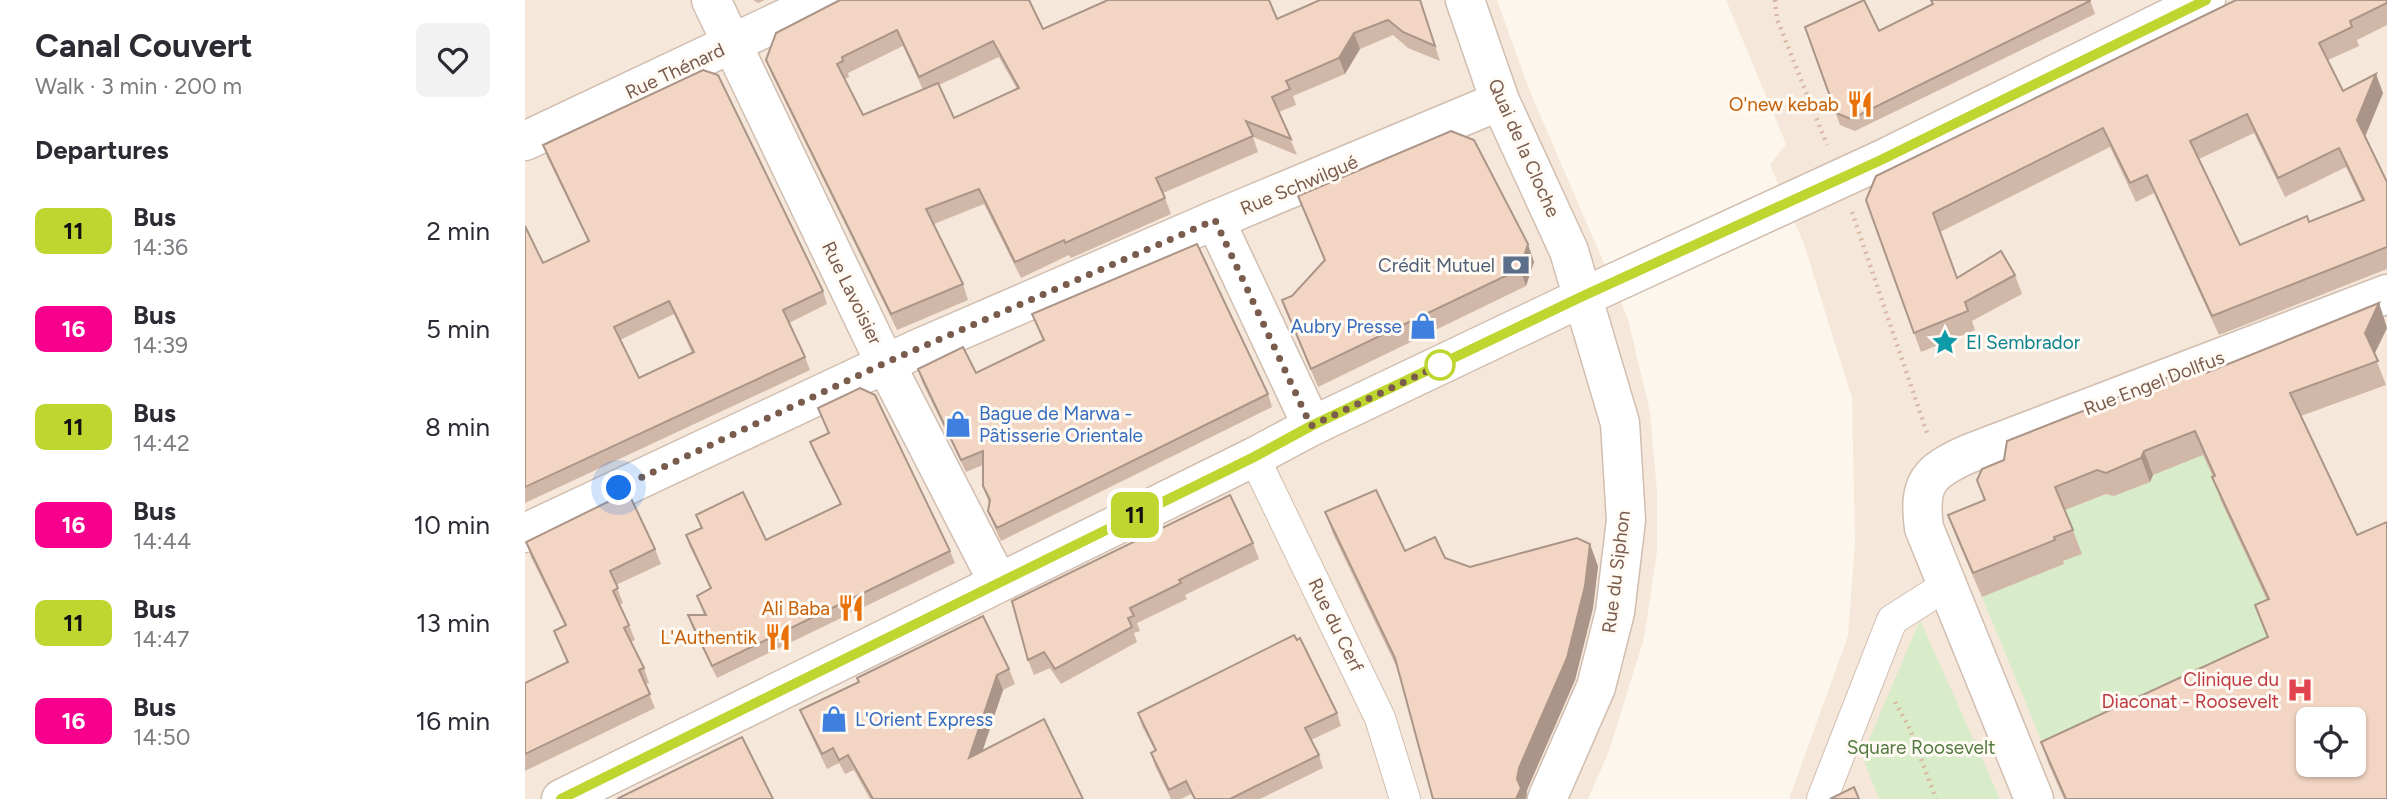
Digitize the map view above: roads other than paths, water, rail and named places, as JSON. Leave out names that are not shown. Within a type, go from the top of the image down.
[{"type":"street","name":"Rue Lavoisier","points":[[711,0],[885,363],[998,582]]},
{"type":"street","name":"Rue Thénard","points":[[525,141],[824,0]]},
{"type":"street","name":"Quai de la Cloche","points":[[1465,0],[1500,101],[1569,251],[1598,289]]},
{"type":"street","points":[[561,799],[1254,457],[1311,426],[1598,289],[1893,154],[2206,0]]},
{"type":"street","name":"Rue Schwilgué","points":[[525,533],[885,363],[1215,220],[1500,101]]},
{"type":"street","points":[[1215,220],[1311,426]]},
{"type":"street","name":"Rue du Siphon","points":[[1547,799],[1596,687],[1615,612],[1626,520],[1620,423],[1598,289]]},
{"type":"street","name":"Rue Engel Dollfus","points":[[1947,584],[1924,528],[1920,503],[1928,464],[1942,465],[2387,294]]},
{"type":"street","name":"Rue du Cerf","points":[[1254,457],[1380,718],[1405,799]]},
{"type":"street","points":[[1822,799],[1892,620],[1947,584],[2034,799]]},
{"type":"place","name":"O'new kebab","points":[[1860,104]]},
{"type":"place","name":"Crédit Mutuel","points":[[1516,265]]},
{"type":"place","name":"Aubry Presse","points":[[1423,326]]},
{"type":"place","name":"El Sembrador","points":[[1945,342]]},
{"type":"place","name":"Bague de Marwa - Pâtisserie Orientale","points":[[958,424]]},
{"type":"place","name":"Ali Baba","points":[[851,608]]},
{"type":"place","name":"L'Authentik","points":[[778,637]]},
{"type":"place","name":"Clinique du Diaconat - Roosevelt","points":[[2300,690]]},
{"type":"place","name":"L'Orient Express","points":[[834,719]]},
{"type":"park label","name":"Square Roosevelt","points":[[1921,747]]}]
